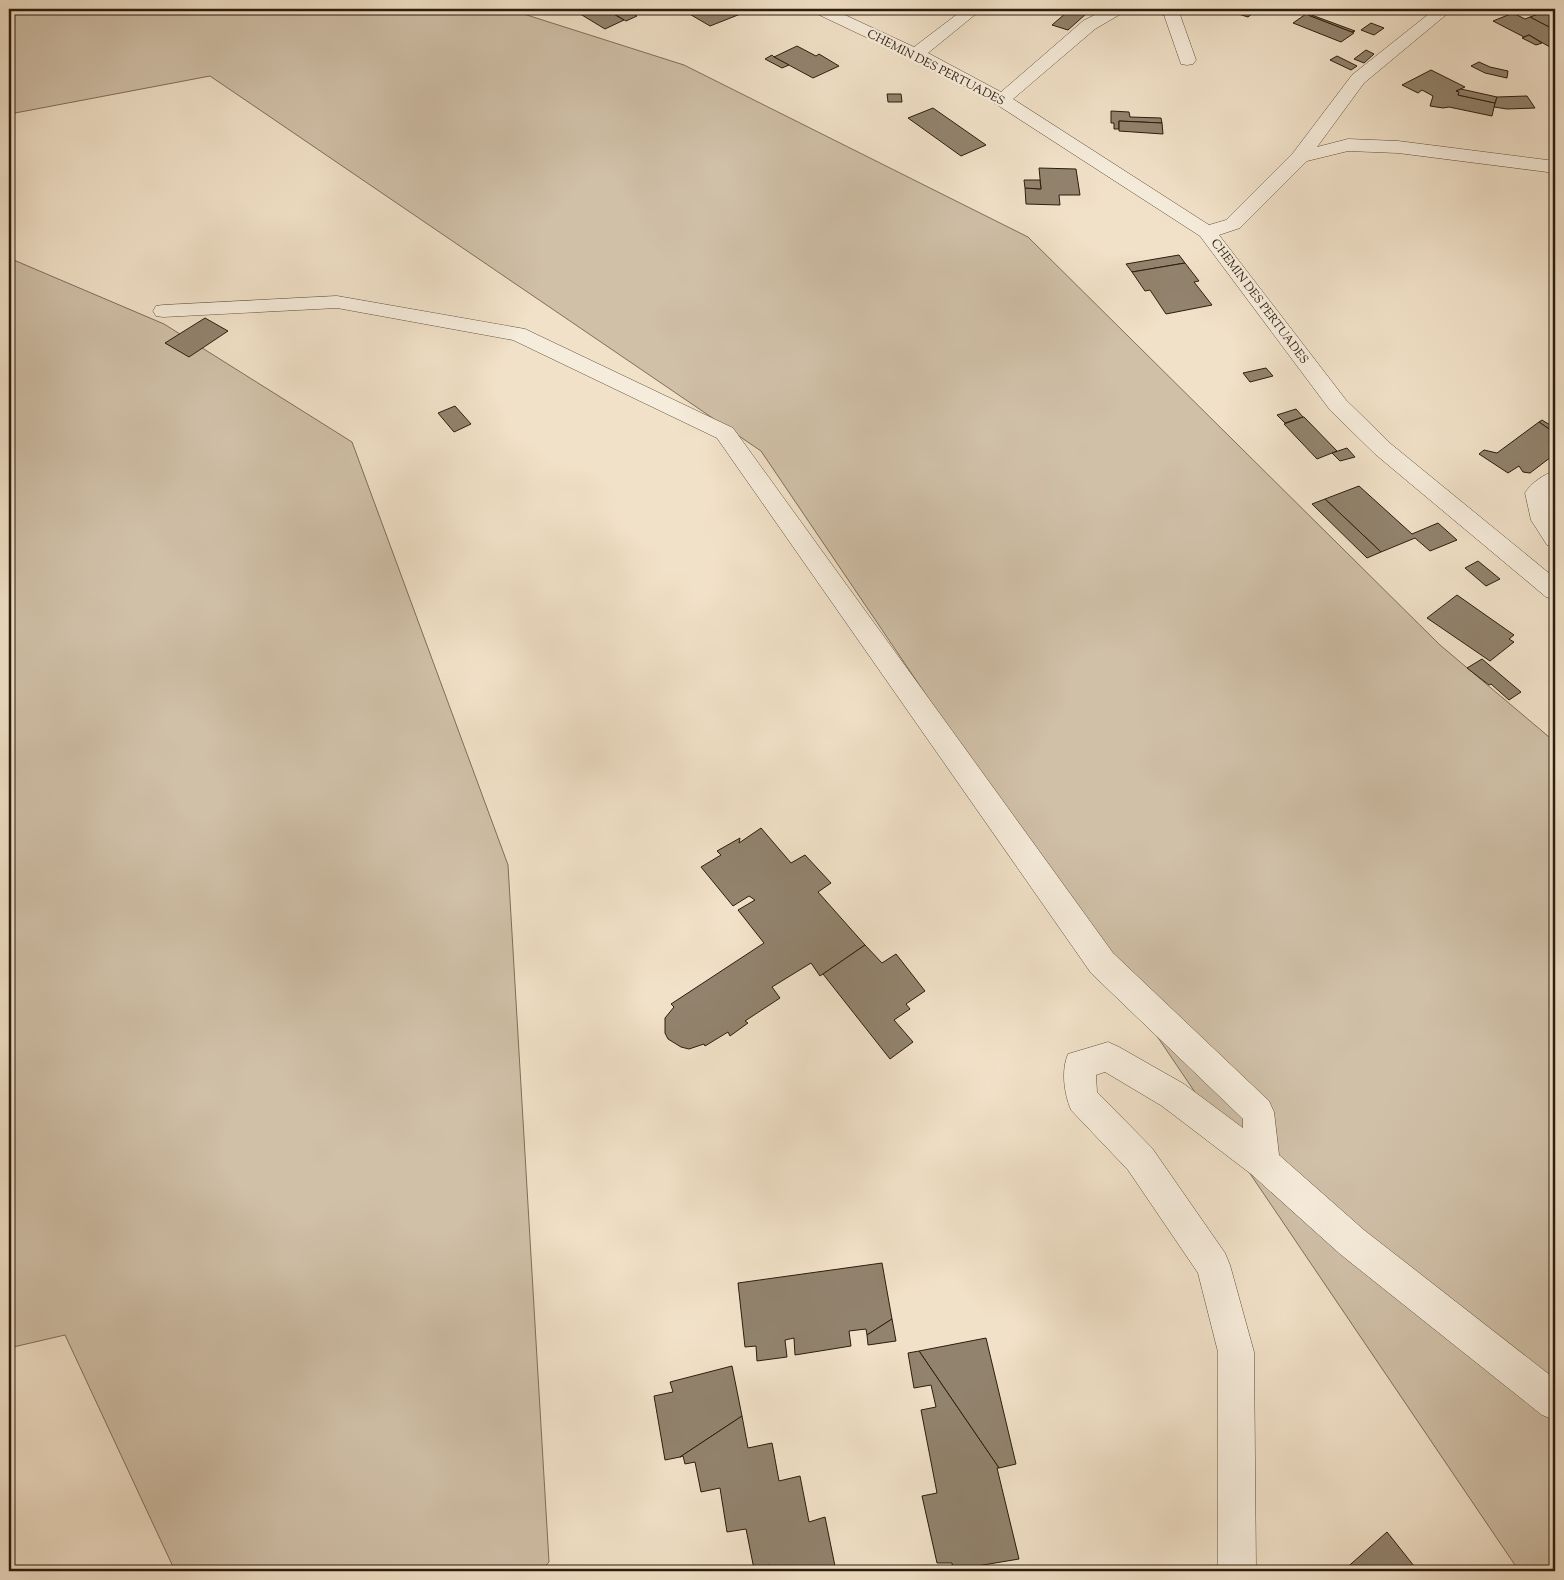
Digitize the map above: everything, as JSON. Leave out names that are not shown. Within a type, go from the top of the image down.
[{"type":"street","name":"CHEMIN DES PERTUADES","points":[[819,9],[916,54],[1002,100],[1207,232],[1338,405],[1383,450],[1555,591]]},
{"type":"street","points":[[916,54],[974,9]]},
{"type":"street","points":[[1002,100],[1089,25],[1118,9]]},
{"type":"street","points":[[1158,9],[1171,11],[1187,60]]},
{"type":"street","points":[[1207,232],[1233,224],[1300,157],[1358,79],[1444,9]]},
{"type":"street","points":[[1300,157],[1348,145],[1398,147],[1555,167]]},
{"type":"street","points":[[163,311],[337,302],[518,334],[725,433],[1102,963],[1258,1112],[1263,1162]]},
{"type":"street","points":[[1555,479],[1537,492],[1543,520],[1555,540]]},
{"type":"street","points":[[1237,1571],[1236,1352],[1213,1265],[1140,1159],[1082,1099],[1079,1066],[1108,1057],[1173,1095],[1263,1162],[1352,1242],[1555,1402]]},
{"type":"shaded area","points":[[9,9],[508,9],[684,65],[1028,237],[1440,645],[1555,742],[1555,1571],[1519,1571],[761,451],[210,76],[15,113],[9,122]]},
{"type":"shaded area","points":[[9,258],[164,324],[352,442],[508,865],[549,1562],[541,1571],[175,1571],[65,1335],[9,1348]]},
{"type":"building","points":[[572,9],[605,9],[624,20],[605,29]]},
{"type":"building","points":[[606,9],[624,9],[637,16],[626,21]]},
{"type":"building","points":[[681,9],[736,9],[743,13],[710,26]]},
{"type":"building","points":[[1053,9],[1072,9],[1087,13],[1068,30],[1052,25],[1066,13]]},
{"type":"building","points":[[1258,9],[1248,17],[1232,12],[1229,10]]},
{"type":"building","points":[[1544,12],[1555,18],[1555,24],[1549,27],[1530,17]]},
{"type":"building","points":[[1513,13],[1525,19],[1530,17],[1549,27],[1555,24],[1555,50],[1529,35],[1524,37],[1493,21]]},
{"type":"building","points":[[1306,14],[1354,33],[1341,42],[1293,23]]},
{"type":"building","points":[[1309,14],[1355,31],[1352,32]]},
{"type":"building","points":[[1371,23],[1384,28],[1374,35],[1361,30]]},
{"type":"building","points":[[1529,35],[1542,43],[1536,45],[1522,38]]},
{"type":"building","points":[[797,46],[816,56],[819,54],[839,66],[813,78],[774,57]]},
{"type":"building","points":[[1366,50],[1374,54],[1364,63],[1354,59]]},
{"type":"building","points":[[772,55],[789,65],[782,68],[765,59]]},
{"type":"building","points":[[1337,56],[1357,66],[1351,70],[1330,60]]},
{"type":"building","points":[[1479,62],[1490,67],[1508,71],[1507,78],[1485,73],[1471,66]]},
{"type":"building","points":[[1431,70],[1465,87],[1456,91],[1459,92],[1458,95],[1495,103],[1492,116],[1449,107],[1430,106],[1433,96],[1422,90],[1418,93],[1402,85]]},
{"type":"building","points":[[1461,89],[1497,97],[1495,103],[1458,95],[1459,92],[1456,91]]},
{"type":"building","points":[[887,94],[901,94],[902,102],[888,102]]},
{"type":"building","points":[[1527,96],[1535,108],[1507,109],[1494,107],[1497,97]]},
{"type":"building","points":[[933,108],[986,145],[961,156],[908,118]]},
{"type":"building","points":[[1111,111],[1129,112],[1130,117],[1161,118],[1162,123],[1119,121],[1119,129],[1114,129],[1114,123],[1111,123]]},
{"type":"building","points":[[1119,121],[1162,123],[1163,134],[1119,131]]},
{"type":"building","points":[[1039,168],[1076,169],[1080,195],[1059,195],[1060,205],[1026,204],[1025,188],[1041,189]]},
{"type":"building","points":[[1024,180],[1040,180],[1041,189],[1025,188]]},
{"type":"building","points":[[1179,255],[1185,263],[1132,272],[1126,264]]},
{"type":"building","points":[[1185,263],[1199,281],[1194,282],[1212,305],[1166,314],[1150,290],[1145,291],[1132,272]]},
{"type":"building","points":[[205,318],[228,331],[189,357],[165,343]]},
{"type":"building","points":[[1266,368],[1273,376],[1250,382],[1243,373]]},
{"type":"building","points":[[455,406],[471,424],[454,432],[438,413]]},
{"type":"building","points":[[1296,409],[1303,417],[1285,423],[1277,415]]},
{"type":"building","points":[[1304,417],[1337,451],[1317,459],[1284,424]]},
{"type":"building","points":[[1542,420],[1555,428],[1555,433],[1539,422]]},
{"type":"building","points":[[1539,422],[1555,433],[1555,454],[1530,473],[1523,472],[1519,466],[1508,473],[1479,454],[1484,450],[1497,453]]},
{"type":"building","points":[[1347,448],[1355,457],[1340,461],[1332,453]]},
{"type":"building","points":[[1359,486],[1412,534],[1438,523],[1457,540],[1430,551],[1415,538],[1381,552],[1325,499]]},
{"type":"building","points":[[1325,499],[1381,552],[1367,558],[1312,504]]},
{"type":"building","points":[[1478,561],[1500,579],[1486,586],[1465,568]]},
{"type":"building","points":[[1457,595],[1514,635],[1509,639],[1514,642],[1490,661],[1427,618]]},
{"type":"building","points":[[1482,659],[1521,692],[1509,700],[1491,684],[1489,685],[1467,668]]},
{"type":"building","points":[[761,828],[791,863],[805,855],[831,883],[818,892],[865,945],[820,976],[811,963],[772,987],[780,998],[745,1021],[748,1023],[730,1036],[728,1032],[705,1046],[704,1044],[689,1049],[681,1047],[668,1039],[665,1033],[665,1018],[674,1007],[671,1004],[764,943],[738,910],[755,900],[749,896],[733,906],[701,867],[721,855],[717,851],[740,838],[739,843]]},
{"type":"building","points":[[865,945],[882,963],[896,954],[925,991],[906,1004],[910,1009],[894,1020],[913,1042],[890,1059],[823,974]]},
{"type":"building","points":[[882,1263],[892,1319],[867,1335],[866,1329],[849,1331],[851,1346],[795,1355],[794,1338],[785,1340],[787,1357],[757,1361],[756,1346],[745,1347],[738,1283]]},
{"type":"building","points":[[892,1319],[896,1341],[868,1345],[867,1335]]},
{"type":"building","points":[[986,1338],[1016,1464],[999,1468],[919,1351]]},
{"type":"building","points":[[919,1351],[999,1468],[997,1468],[1019,1559],[953,1570],[952,1563],[937,1563],[922,1496],[937,1493],[921,1410],[936,1407],[931,1385],[914,1388],[908,1353]]},
{"type":"building","points":[[732,1366],[742,1416],[680,1457],[665,1460],[654,1396],[673,1392],[670,1382]]},
{"type":"building","points":[[742,1416],[748,1448],[772,1443],[779,1481],[800,1476],[809,1522],[825,1517],[836,1571],[771,1571],[769,1565],[754,1569],[746,1529],[727,1532],[720,1488],[701,1492],[695,1462],[685,1464],[683,1456],[680,1457]]},
{"type":"building","points":[[1387,1532],[1418,1571],[1343,1571]]}]
